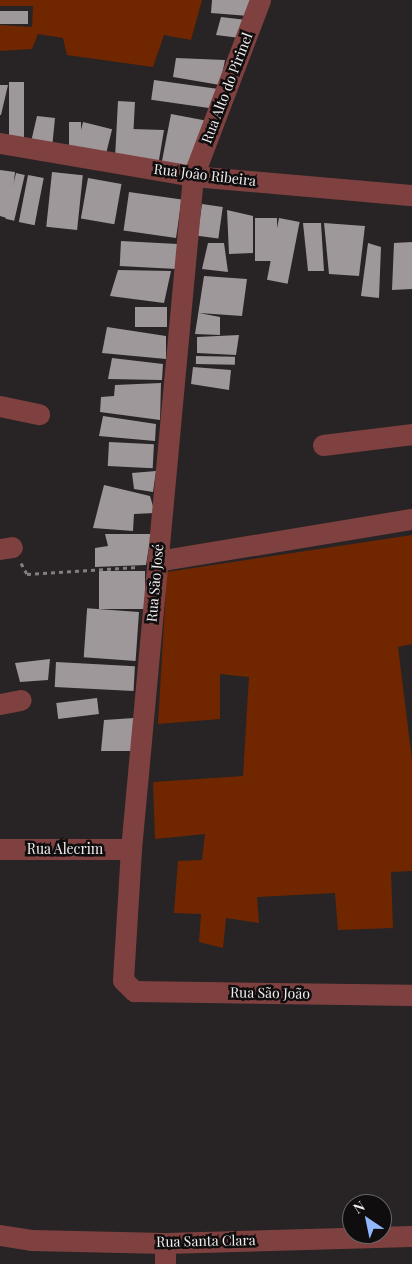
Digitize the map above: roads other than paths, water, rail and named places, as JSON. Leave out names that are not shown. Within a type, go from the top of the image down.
[{"type":"street","name":"Rua Alto do Pirinel","points":[[193,176],[260,0]]},
{"type":"street","name":"Rua João Ribeira","points":[[0,143],[193,176],[412,195]]},
{"type":"street","name":"Rua São José","points":[[129,989],[123,980],[131,849],[193,176]]},
{"type":"street","points":[[0,406],[39,414]]},
{"type":"street","points":[[323,445],[412,434]]},
{"type":"street","points":[[157,564],[412,519]]},
{"type":"street","points":[[0,704],[21,700]]},
{"type":"street","name":"Rua Alecrim","points":[[0,849],[131,849]]},
{"type":"street","name":"Rua São João","points":[[129,989],[412,995]]},
{"type":"street","name":"Rua Santa Clara","points":[[0,1235],[31,1240],[165,1243],[412,1236]]},
{"type":"street","points":[[165,1243],[165,1264]]}]
